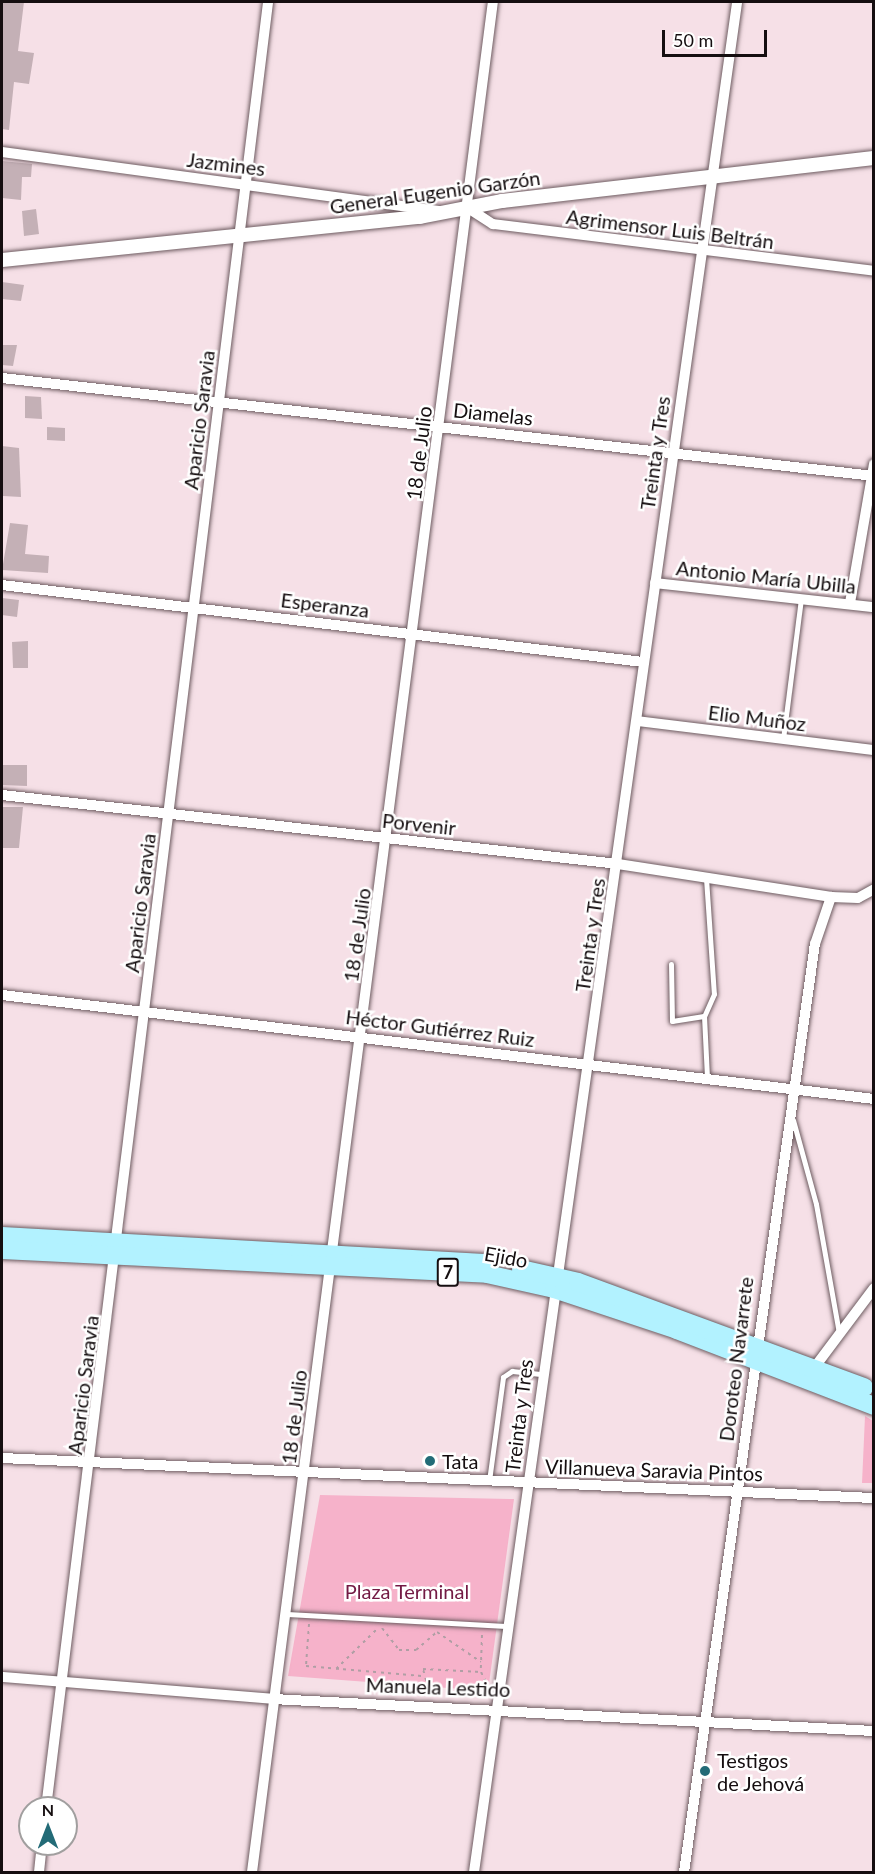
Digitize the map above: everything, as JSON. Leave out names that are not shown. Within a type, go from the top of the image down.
[{"type":"main road","name":"Ejido","points":[[2,1236],[117,1249]]},
{"type":"main road","name":"Ejido","points":[[2,1250],[117,1249],[331,1260],[487,1274],[554,1283],[873,1392]]},
{"type":"main road","name":"Ejido","points":[[811,1372],[873,1406]]},
{"type":"street","name":"Aparicio Saravia","points":[[48,1796],[92,1462],[268,2]]},
{"type":"street","name":"18 de Julio","points":[[252,1872],[388,839],[493,2]]},
{"type":"street","name":"Treinta y Tres","points":[[474,1872],[554,1283],[590,1064],[737,2]]},
{"type":"street","name":"Jazmines","points":[[2,152],[446,212]]},
{"type":"street","name":"General Eugenio Garzón","points":[[2,260],[239,237],[446,212],[714,174],[873,158]]},
{"type":"street","name":"Agrimensor Luis Beltrán","points":[[468,208],[493,224],[704,252],[873,271]]},
{"type":"street","name":"Diamelas","points":[[2,378],[872,476]]},
{"type":"street","points":[[850,603],[873,464]]},
{"type":"street","name":"Antonio María Ubilla","points":[[655,583],[873,607]]},
{"type":"street","name":"Esperanza","points":[[2,585],[644,662]]},
{"type":"street","name":"Elio Muñoz","points":[[636,721],[873,750]]},
{"type":"street","name":"Porvenir","points":[[2,795],[618,864],[831,897]]},
{"type":"street","points":[[831,897],[858,898],[873,890]]},
{"type":"street","name":"Doroteo Navarrete","points":[[684,1872],[703,1720],[738,1489],[754,1352],[815,944],[831,897]]},
{"type":"street","name":"Héctor Gutiérrez Ruiz","points":[[2,995],[873,1099]]},
{"type":"street","points":[[811,1372],[873,1288]]},
{"type":"street","name":"Villanueva Saravia Pintos","points":[[2,1458],[528,1484],[738,1489],[873,1498]]},
{"type":"street","name":"Manuela Lestido","points":[[2,1677],[62,1680],[273,1699],[496,1707],[873,1731]]},
{"type":"street","points":[[39,1872],[41,1856]]},
{"type":"lane","points":[[783,739],[801,598]]},
{"type":"lane","points":[[706,878],[714,994],[704,1016],[707,1078]]},
{"type":"lane","points":[[671,964],[672,1021],[704,1016]]},
{"type":"lane","points":[[790,1110],[816,1204],[840,1335]]},
{"type":"lane","points":[[489,1482],[503,1377],[512,1371],[543,1374]]},
{"type":"lane","points":[[285,1614],[508,1626]]},
{"type":"path","points":[[310,1615],[306,1666],[423,1676]]},
{"type":"path","points":[[483,1624],[481,1672],[486,1690]]},
{"type":"path","points":[[336,1669],[380,1626],[390,1626]]},
{"type":"path","points":[[380,1626],[399,1650],[416,1650],[437,1632]]},
{"type":"path","points":[[432,1628],[481,1662]]},
{"type":"path","points":[[441,1695],[430,1695],[423,1676],[423,1669],[481,1672]]},
{"type":"green space","points":[[865,1416],[873,1421],[873,1483],[862,1483]]},
{"type":"green space","name":"Plaza Terminal","points":[[320,1495],[514,1499],[488,1691],[288,1676]]},
{"type":"building","points":[[2,2],[24,2],[18,51],[34,53],[29,84],[14,82],[9,130],[2,129]]},
{"type":"building","points":[[2,161],[32,164],[31,177],[22,177],[21,200],[2,198]]},
{"type":"building","points":[[36,209],[39,234],[24,236],[22,211]]},
{"type":"building","points":[[2,282],[24,285],[21,301],[2,299]]},
{"type":"building","points":[[2,345],[17,345],[13,366],[2,365]]},
{"type":"building","points":[[25,396],[41,397],[42,419],[25,418]]},
{"type":"building","points":[[47,427],[65,428],[65,441],[47,440]]},
{"type":"building","points":[[2,446],[19,448],[21,497],[3,496]]},
{"type":"building","points":[[10,523],[28,525],[25,554],[49,556],[48,573],[2,570]]},
{"type":"building","points":[[2,598],[19,600],[17,617],[2,615]]},
{"type":"building","points":[[28,641],[28,668],[13,668],[12,642]]},
{"type":"building","points":[[2,765],[27,765],[27,786],[2,785]]},
{"type":"building","points":[[2,807],[23,807],[19,848],[2,848]]},
{"type":"place","name":"Tata","points":[[430,1461]]},
{"type":"place","name":"Testigos de Jehová","points":[[705,1771]]}]
